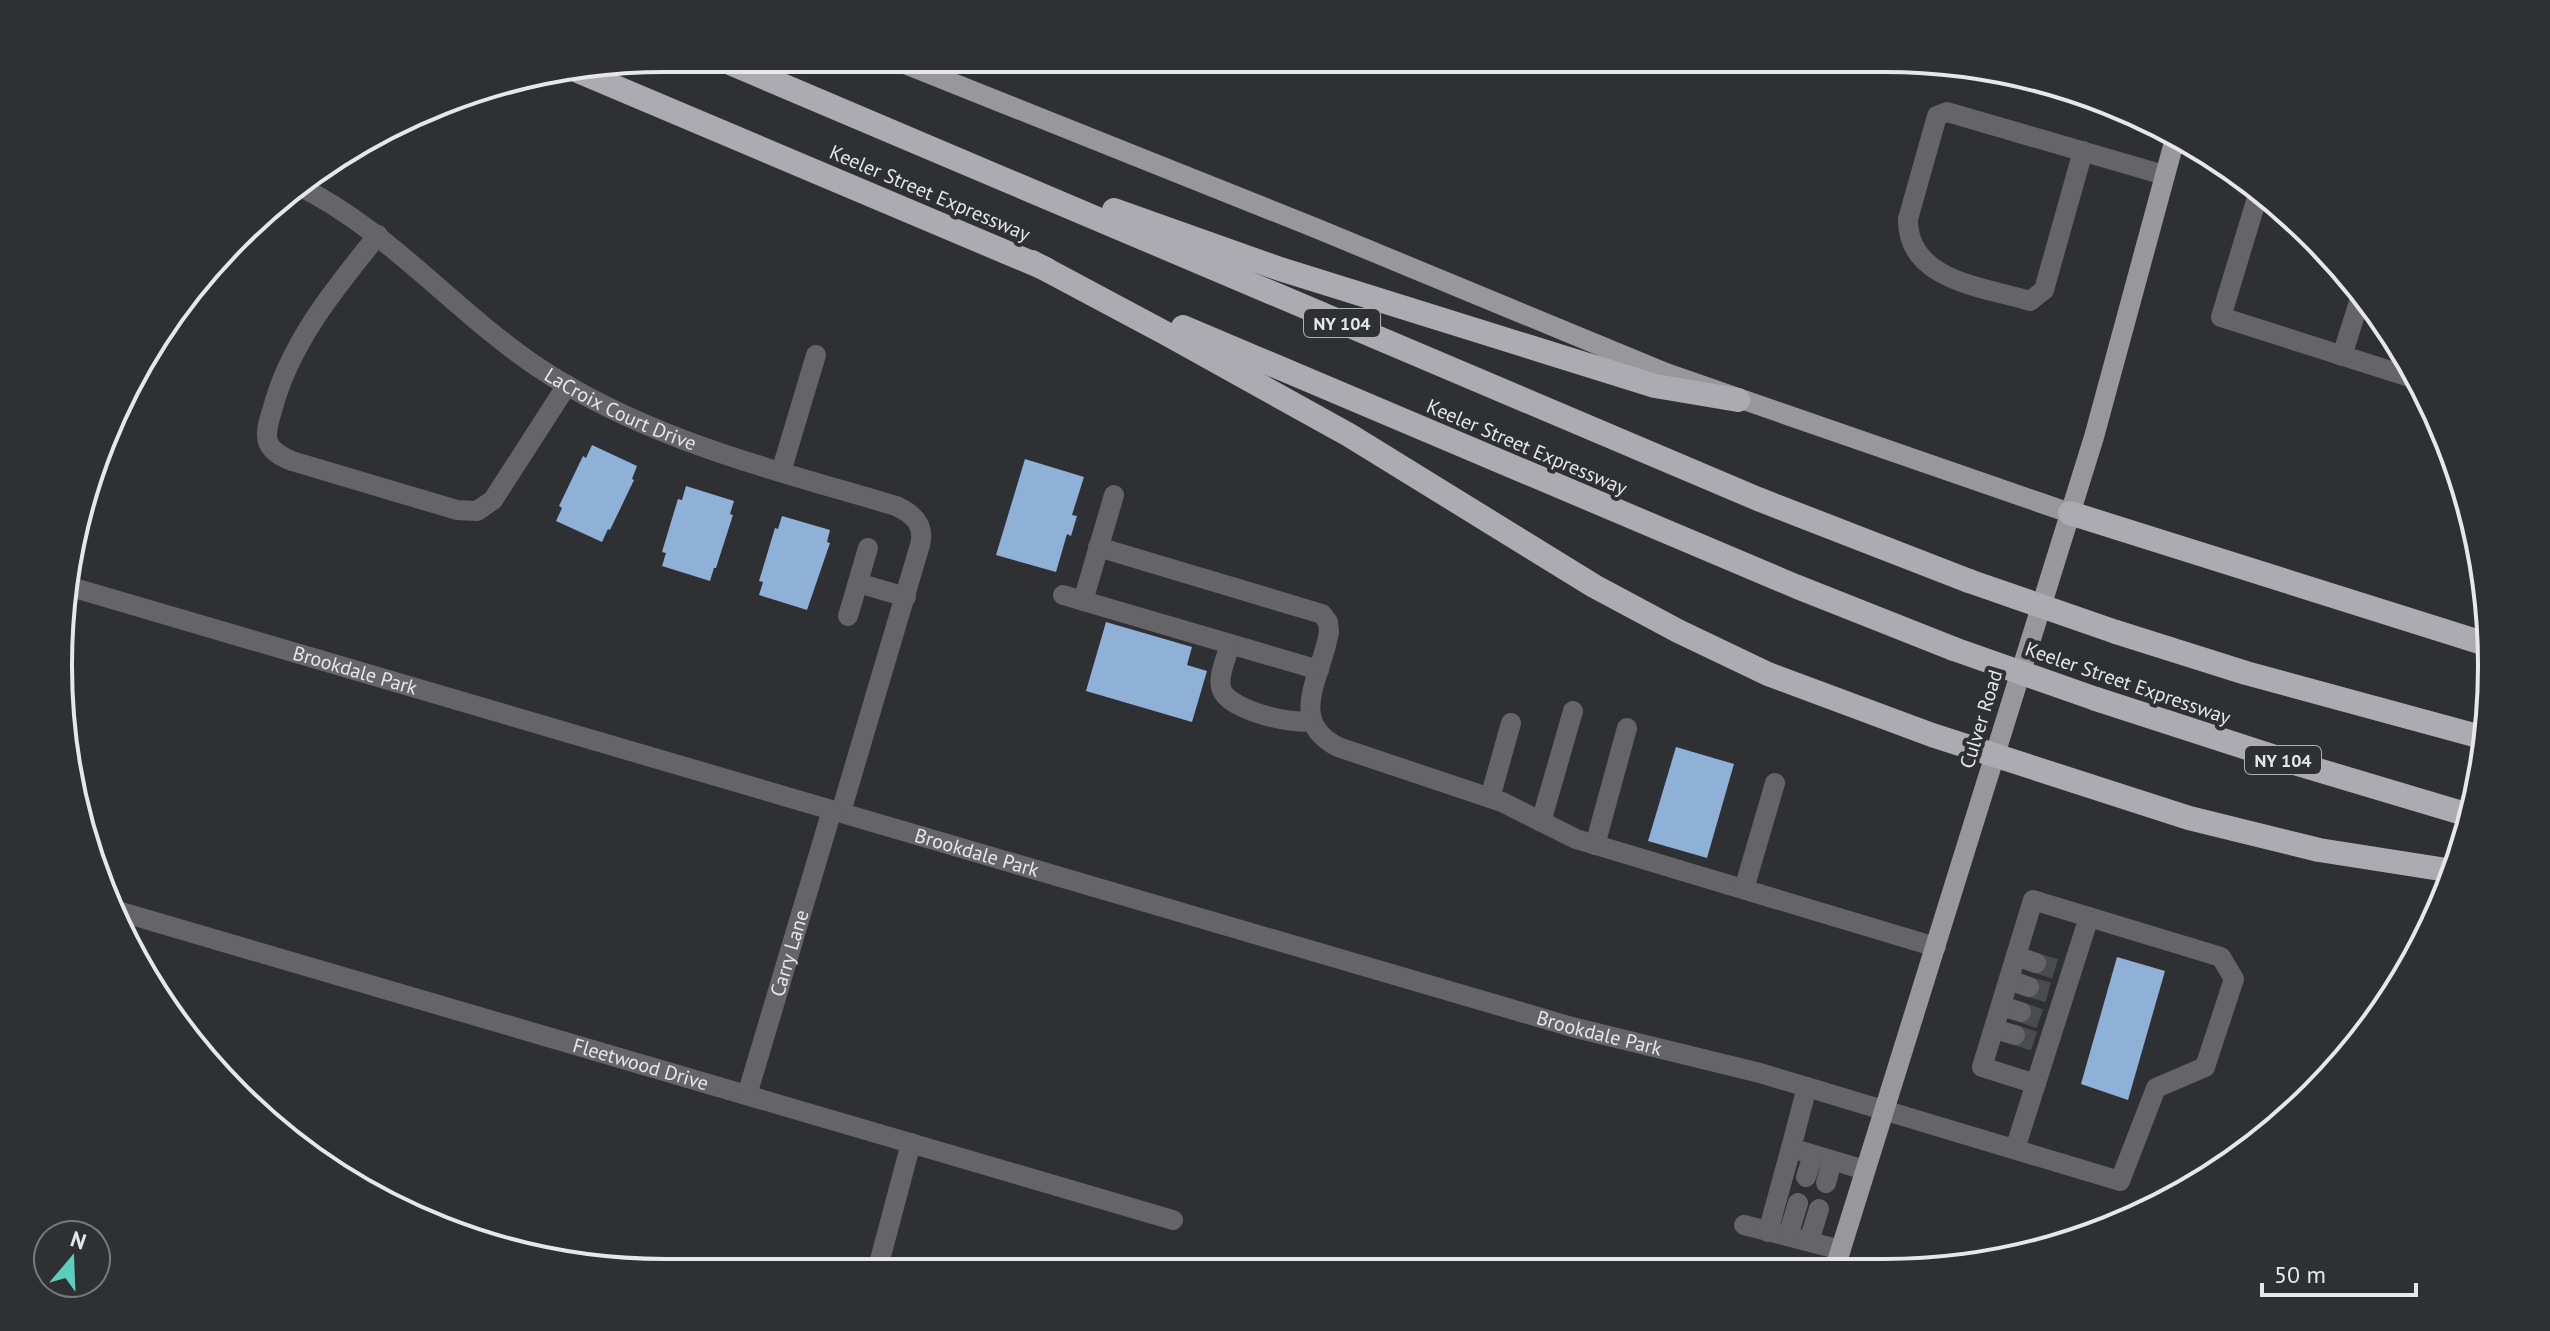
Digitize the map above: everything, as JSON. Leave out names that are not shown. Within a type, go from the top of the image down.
[{"type":"highway","name":"Keeler Street Expressway","points":[[751,72],[1758,499],[1969,581],[2116,632],[2271,680],[2474,735]]},
{"type":"highway","name":"Keeler Street Expressway","points":[[591,77],[1795,586],[1954,649],[2281,759],[2460,812]]},
{"type":"highway","points":[[892,131],[1314,280],[1655,386],[1738,400]]},
{"type":"highway","points":[[1032,262],[1349,435],[1555,563],[1678,631],[1786,682],[1995,756],[2237,832],[2319,850],[2442,869]]},
{"type":"highway","points":[[2070,513],[2477,641]]},
{"type":"main road","points":[[925,72],[1738,400],[2070,513]]},
{"type":"main road","name":"Culver Road","points":[[1838,1259],[2108,387],[2172,147]]},
{"type":"street","points":[[2083,151],[2044,290],[2030,301],[1943,276],[1923,261],[1908,237],[1908,219],[1937,116],[1947,112],[2083,151],[2164,175]]},
{"type":"street","name":"LaCroix Court Drive","points":[[309,192],[378,235],[488,330],[567,385],[654,429],[723,455],[896,506],[911,514],[920,524],[922,538],[906,597]]},
{"type":"street","points":[[2256,203],[2221,317],[2401,374]]},
{"type":"street","points":[[378,235],[327,302],[288,367],[268,425],[268,440],[274,451],[292,461],[464,511],[477,511],[488,506],[497,495],[567,385]]},
{"type":"street","points":[[2342,356],[2357,307]]},
{"type":"street","points":[[781,472],[816,355]]},
{"type":"street","points":[[1114,495],[1098,547],[1073,598],[1319,670]]},
{"type":"street","points":[[1098,547],[1317,611],[1326,618],[1329,627],[1309,708],[1310,721],[1318,735],[1338,747],[1490,798],[1595,845],[1936,947]]},
{"type":"street","points":[[848,616],[868,548]]},
{"type":"street","points":[[858,583],[906,597]]},
{"type":"street","name":"Brookdale Park","points":[[77,589],[1572,1027],[1743,1068],[2120,1181],[2156,1088],[2205,1067],[2234,979],[2221,957],[2089,917]]},
{"type":"street","name":"Carry Lane","points":[[747,1095],[906,597]]},
{"type":"street","points":[[1230,644],[1220,684],[1226,699],[1239,706],[1285,719],[1310,721]]},
{"type":"street","points":[[1541,822],[1573,711]]},
{"type":"street","points":[[1490,798],[1511,723]]},
{"type":"street","points":[[1595,845],[1627,728]]},
{"type":"street","points":[[1744,889],[1775,783]]},
{"type":"street","points":[[2015,1149],[2036,1084],[2042,1044],[2057,995],[2089,917],[2033,900],[2009,980],[2011,1009],[1994,1029],[1982,1067],[2036,1084]]},
{"type":"street","name":"Fleetwood Drive","points":[[126,913],[1173,1220]]},
{"type":"street","points":[[2016,956],[2036,963]]},
{"type":"street","points":[[2009,980],[2029,987]]},
{"type":"street","points":[[1994,1029],[2015,1035]]},
{"type":"street","points":[[1788,1236],[1791,1148],[1807,1087]]},
{"type":"street","points":[[880,1259],[911,1143]]},
{"type":"street","points":[[1791,1148],[1865,1170]]},
{"type":"street","points":[[1816,1180],[1823,1158]]},
{"type":"street","points":[[1788,1236],[1808,1206]]},
{"type":"street","points":[[1744,1225],[1788,1236],[1838,1259]]},
{"type":"building","points":[[592,445],[637,466],[634,480],[602,542],[556,521],[562,508],[559,506],[583,456],[586,458]]},
{"type":"building","points":[[1025,459],[1084,477],[1072,515],[1077,516],[1071,536],[1067,534],[1056,572],[996,555]]},
{"type":"building","points":[[686,486],[734,501],[730,514],[733,515],[710,581],[662,566],[666,553],[662,552],[671,522]]},
{"type":"building","points":[[782,516],[830,530],[827,542],[830,543],[807,610],[759,595],[763,582],[759,581],[775,528],[778,529]]},
{"type":"building","points":[[1106,622],[1192,647],[1187,665],[1207,671],[1192,722],[1086,691]]},
{"type":"building","points":[[1676,747],[1734,764],[1707,858],[1648,841]]},
{"type":"building","points":[[2117,957],[2165,971],[2128,1100],[2081,1084]]},
{"type":"tunnel","points":[[2036,963],[2059,970]]},
{"type":"tunnel","points":[[2029,987],[2051,993]]},
{"type":"tunnel","points":[[2021,1012],[2043,1020]]},
{"type":"tunnel","points":[[2015,1035],[2037,1042]]}]
